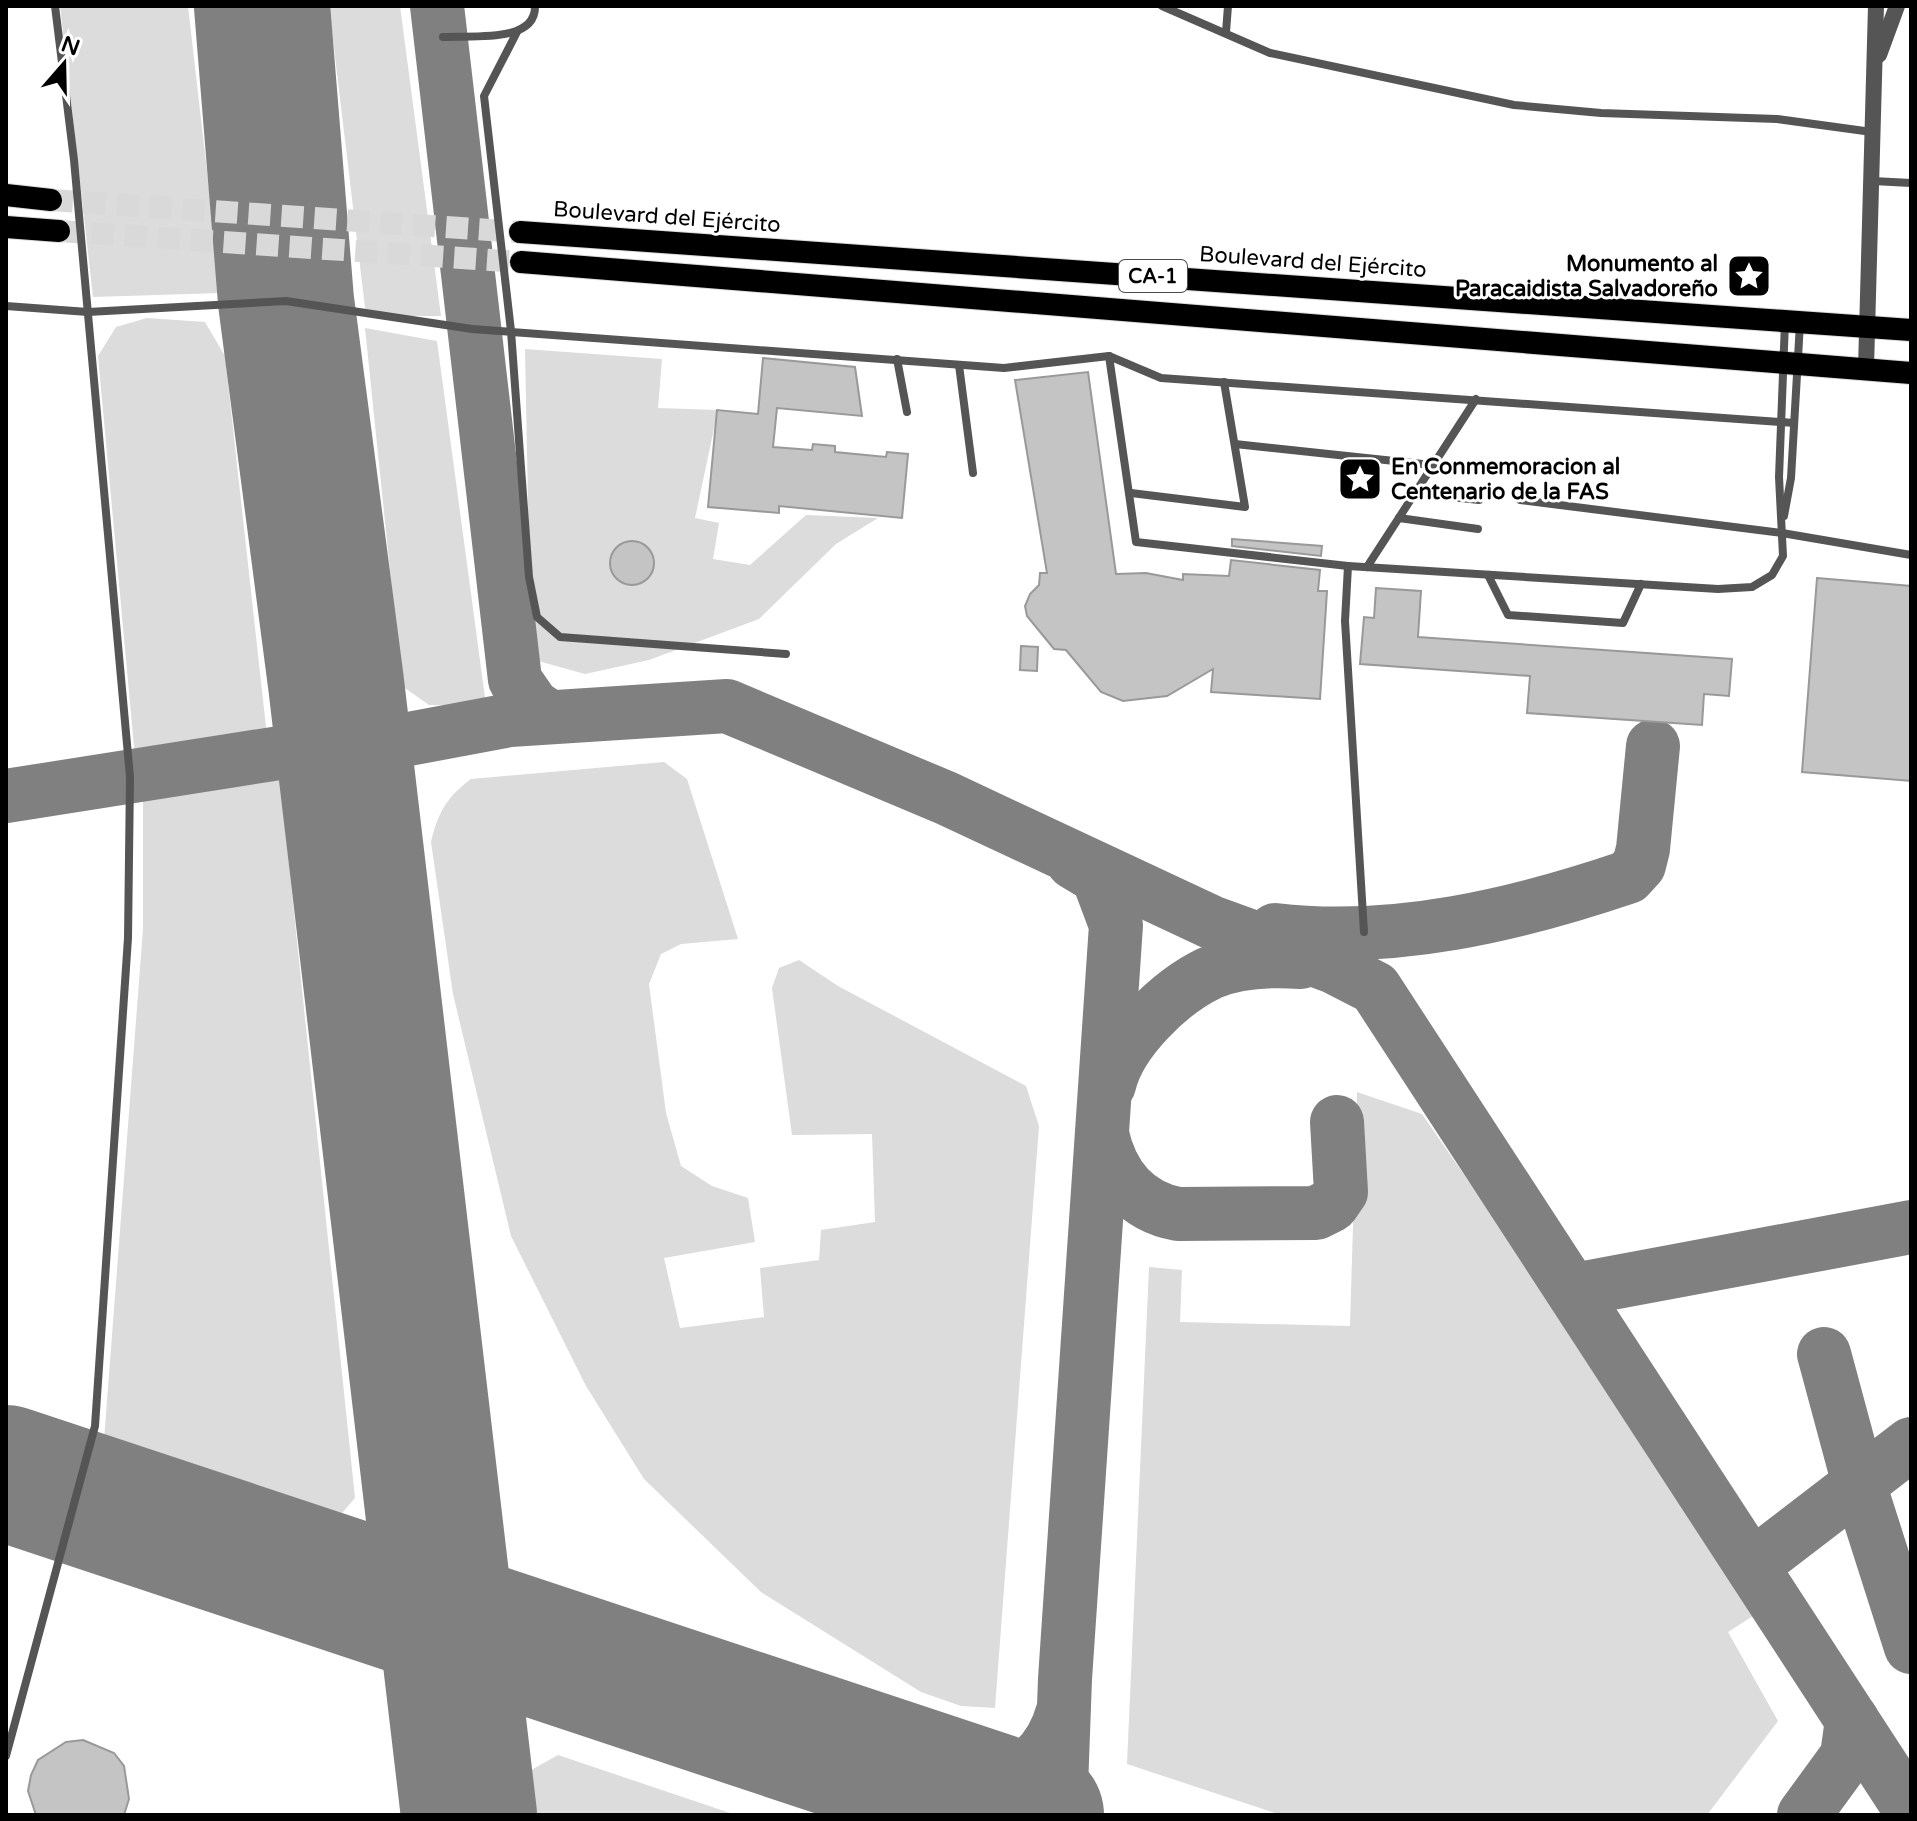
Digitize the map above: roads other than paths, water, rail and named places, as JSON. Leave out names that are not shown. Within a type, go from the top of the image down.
[{"type":"highway","points":[[6,195],[51,200]]},
{"type":"highway","points":[[6,227],[59,231]]},
{"type":"highway","name":"Boulevard del Ejército","points":[[520,232],[1911,330]]},
{"type":"highway","name":"CA-1","points":[[521,262],[1911,373]]},
{"type":"street","points":[[1866,368],[1876,6]]},
{"type":"street","points":[[1875,68],[1897,6]]},
{"type":"lane","points":[[6,1756],[95,1426],[128,938],[130,777],[88,312],[55,6]]},
{"type":"lane","points":[[443,37],[517,32],[531,25],[535,6]]},
{"type":"lane","points":[[1162,6],[1270,53],[1514,105],[1601,113],[1777,119],[1874,133]]},
{"type":"lane","points":[[1226,32],[1228,6]]},
{"type":"lane","points":[[517,32],[484,96],[511,331],[529,577],[537,617],[560,637],[786,654]]},
{"type":"lane","points":[[1873,181],[1911,183]]},
{"type":"lane","points":[[6,306],[88,312],[286,301],[511,331],[1004,368],[1109,356],[1161,378],[1794,423]]},
{"type":"lane","points":[[1782,533],[1794,423],[1791,362],[1793,320]]},
{"type":"lane","points":[[1109,356],[1136,542],[1348,566],[1718,589],[1752,587],[1772,575],[1783,556],[1782,423],[1791,362],[1793,320]]},
{"type":"lane","points":[[897,359],[907,412]]},
{"type":"lane","points":[[959,365],[973,473]]},
{"type":"lane","points":[[1131,493],[1245,507],[1224,382]]},
{"type":"lane","points":[[1367,567],[1476,399]]},
{"type":"lane","points":[[1235,444],[1432,465]]},
{"type":"lane","points":[[1414,493],[1479,500]]},
{"type":"lane","points":[[1520,500],[1782,533],[1911,555]]},
{"type":"lane","points":[[1399,518],[1478,529]]},
{"type":"lane","points":[[1348,566],[1345,621],[1364,932]]},
{"type":"lane","points":[[1488,575],[1508,615],[1623,623],[1641,584]]},
{"type":"tunnel","points":[[51,200],[520,232]]},
{"type":"tunnel","points":[[59,231],[521,262]]},
{"type":"place","name":"Monumento al Paracaidista Salvadoreño","points":[[1749,276]]},
{"type":"place","name":"En Conmemoracion al Centenario de la FAS","points":[[1360,479]]}]
